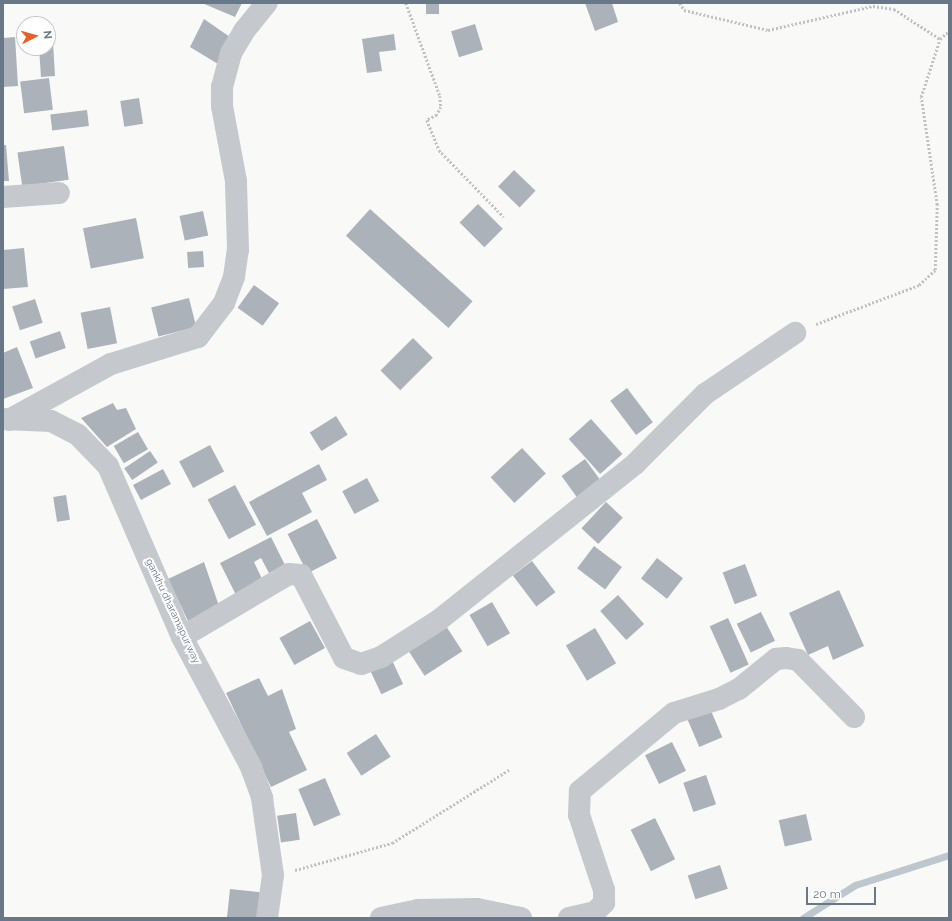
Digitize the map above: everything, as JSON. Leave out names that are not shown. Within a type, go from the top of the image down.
[{"type":"street","points":[[6,420],[111,364],[198,336],[224,303],[234,277],[238,250],[236,181],[222,106],[222,87],[231,53],[244,31],[267,3]]},
{"type":"street","points":[[3,196],[59,193]]},
{"type":"street","points":[[182,637],[289,574],[301,575],[344,658],[361,664],[381,657],[439,620],[635,464],[705,394],[795,333]]},
{"type":"street","name":"gankhu dharamapur way","points":[[6,420],[51,422],[78,435],[108,466],[182,637],[251,767],[262,798],[273,875],[267,918]]},
{"type":"street","points":[[569,918],[595,912],[604,903],[604,890],[579,815],[580,791],[674,713],[719,699],[739,688],[776,659],[786,658],[798,660],[854,717]]},
{"type":"street","points":[[381,918],[418,910],[477,909],[521,918]]},
{"type":"path","points":[[406,3],[440,96],[441,107],[437,115],[428,120],[439,150],[504,217]]},
{"type":"path","points":[[680,3],[684,10],[768,30],[873,6],[894,9],[940,39]]},
{"type":"path","points":[[795,333],[919,285],[935,270],[937,205],[921,97],[940,39],[949,31]]},
{"type":"path","points":[[273,875],[392,843],[509,770]]},
{"type":"building","points":[[202,3],[242,3],[235,17]]},
{"type":"building","points":[[426,3],[439,3],[439,14],[426,14]]},
{"type":"building","points":[[585,3],[612,3],[618,22],[595,31]]},
{"type":"building","points":[[204,19],[230,37],[218,64],[190,47]]},
{"type":"building","points":[[475,24],[483,50],[459,57],[451,31]]},
{"type":"building","points":[[394,34],[396,50],[379,52],[382,71],[367,73],[362,39]]},
{"type":"building","points":[[15,37],[18,86],[3,87],[3,38]]},
{"type":"building","points":[[40,56],[54,56],[55,76],[41,77]]},
{"type":"building","points":[[49,78],[53,110],[24,113],[20,82]]},
{"type":"building","points":[[139,98],[143,124],[124,127],[120,101]]},
{"type":"building","points":[[87,110],[89,126],[52,130],[50,115]]},
{"type":"building","points":[[3,145],[6,145],[9,181],[3,181]]},
{"type":"building","points":[[64,146],[69,180],[22,186],[17,153]]},
{"type":"building","points":[[514,170],[536,191],[520,207],[498,187]]},
{"type":"building","points":[[478,204],[503,229],[484,247],[460,222]]},
{"type":"building","points":[[370,209],[473,301],[448,328],[346,236]]},
{"type":"building","points":[[203,211],[208,235],[185,240],[180,216]]},
{"type":"building","points":[[136,218],[144,258],[91,269],[83,228]]},
{"type":"building","points":[[24,248],[28,287],[3,289],[3,250]]},
{"type":"building","points":[[203,251],[204,267],[188,268],[187,252]]},
{"type":"building","points":[[254,285],[279,303],[263,326],[238,308]]},
{"type":"building","points":[[189,298],[196,327],[158,337],[151,307]]},
{"type":"building","points":[[35,299],[43,323],[20,330],[12,306]]},
{"type":"building","points":[[110,307],[117,343],[88,349],[81,313]]},
{"type":"building","points":[[60,331],[66,348],[36,358],[30,341]]},
{"type":"building","points":[[413,338],[433,358],[400,390],[380,371]]},
{"type":"building","points":[[17,347],[33,388],[3,399],[3,353]]},
{"type":"building","points":[[627,388],[653,422],[636,435],[610,401]]},
{"type":"building","points":[[113,403],[117,410],[126,408],[136,429],[107,447],[81,418]]},
{"type":"building","points":[[336,416],[348,435],[321,451],[310,432]]},
{"type":"building","points":[[591,419],[622,454],[600,474],[569,439]]},
{"type":"building","points":[[138,432],[148,449],[124,463],[114,446]]},
{"type":"building","points":[[210,445],[224,471],[193,488],[179,461]]},
{"type":"building","points":[[522,448],[546,474],[514,503],[491,477]]},
{"type":"building","points":[[150,451],[158,463],[132,480],[124,468]]},
{"type":"building","points":[[585,459],[602,482],[579,500],[562,476]]},
{"type":"building","points":[[319,464],[327,480],[302,493],[312,512],[267,536],[249,502]]},
{"type":"building","points":[[163,469],[171,484],[141,500],[133,485]]},
{"type":"building","points":[[367,478],[379,501],[354,514],[342,491]]},
{"type":"building","points":[[235,485],[256,525],[229,539],[208,500]]},
{"type":"building","points":[[66,495],[70,520],[57,522],[53,497]]},
{"type":"building","points":[[606,502],[623,518],[598,544],[581,528]]},
{"type":"building","points":[[317,519],[337,558],[308,573],[288,534]]},
{"type":"building","points":[[271,537],[285,565],[269,573],[261,558],[254,562],[263,581],[236,595],[220,563]]},
{"type":"building","points":[[594,546],[622,567],[605,589],[577,568]]},
{"type":"building","points":[[657,558],[683,578],[667,599],[641,578]]},
{"type":"building","points":[[532,561],[555,592],[536,607],[513,575]]},
{"type":"building","points":[[204,562],[219,606],[188,621],[168,579]]},
{"type":"building","points":[[745,564],[757,596],[735,604],[723,573]]},
{"type":"building","points":[[839,590],[864,646],[833,660],[828,646],[808,655],[789,613]]},
{"type":"building","points":[[618,595],[644,624],[626,640],[600,611]]},
{"type":"building","points":[[492,602],[510,633],[487,646],[469,615]]},
{"type":"building","points":[[761,612],[775,641],[751,653],[737,624]]},
{"type":"building","points":[[728,618],[749,665],[730,673],[710,626]]},
{"type":"building","points":[[310,621],[325,648],[294,665],[279,638]]},
{"type":"building","points":[[446,626],[462,651],[425,676],[408,651]]},
{"type":"building","points":[[595,628],[616,663],[587,681],[566,646]]},
{"type":"building","points":[[390,656],[403,684],[381,694],[368,666]]},
{"type":"building","points":[[259,678],[268,696],[282,689],[296,729],[289,732],[307,770],[271,787],[226,693]]},
{"type":"building","points":[[709,706],[722,737],[699,747],[686,716]]},
{"type":"building","points":[[376,734],[391,757],[361,776],[347,753]]},
{"type":"building","points":[[672,742],[686,771],[659,784],[645,755]]},
{"type":"building","points":[[706,775],[716,804],[693,812],[683,783]]},
{"type":"building","points":[[325,778],[341,815],[314,826],[298,789]]},
{"type":"building","points":[[296,813],[300,840],[281,842],[277,816]]},
{"type":"building","points":[[806,814],[812,840],[785,847],[779,820]]},
{"type":"building","points":[[655,818],[675,859],[651,871],[631,830]]},
{"type":"building","points":[[720,865],[728,889],[695,899],[688,876]]},
{"type":"building","points":[[230,889],[260,892],[257,918],[227,918]]},
{"type":"waterway","points":[[803,918],[855,885],[949,855]]}]
